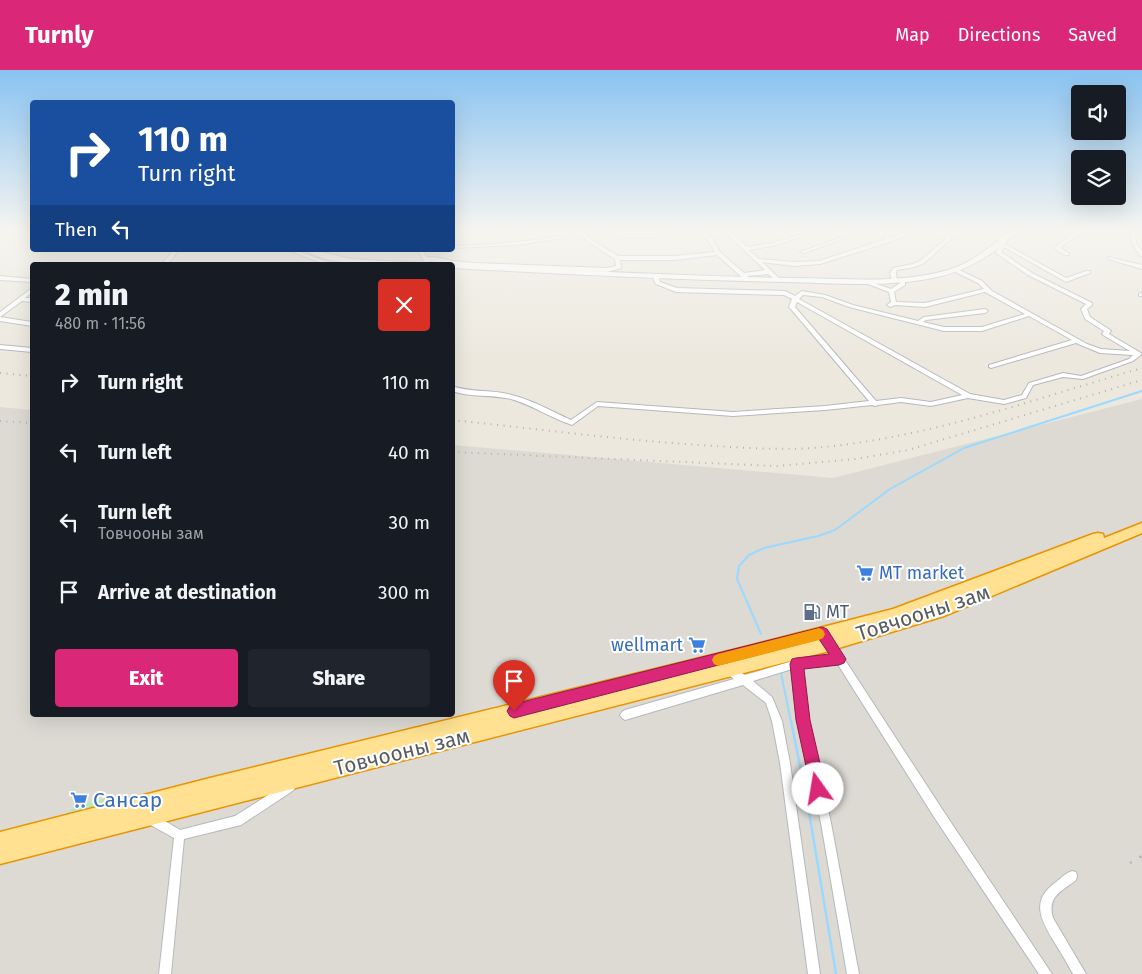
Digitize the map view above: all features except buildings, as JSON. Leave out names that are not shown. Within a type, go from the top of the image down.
[{"type":"highway","name":"Товчооны зам","points":[[0,855],[727,669],[930,603],[1074,548],[1142,519]]},
{"type":"highway","name":"Товчооны зам","points":[[0,841],[210,786],[939,612],[1009,585],[1142,528]]},
{"type":"main road","points":[[627,273],[660,276],[746,277],[778,280],[903,280],[938,273]]},
{"type":"street","points":[[742,273],[746,277],[757,273]]},
{"type":"street","points":[[770,273],[778,280]]},
{"type":"street","points":[[893,273],[894,280]]},
{"type":"street","points":[[962,273],[980,282],[989,291],[1075,341],[1100,351],[1140,354]]},
{"type":"street","points":[[1029,273],[1090,304],[1084,309],[1087,318],[1108,331],[1105,334],[1140,354]]},
{"type":"street","points":[[1055,273],[1066,280],[1085,273]]},
{"type":"street","points":[[660,276],[656,279],[658,283],[676,290],[784,293],[968,396],[1004,402],[1024,397],[1031,384],[1062,376],[1081,378],[1131,360],[1140,354]]},
{"type":"street","points":[[0,278],[30,281]]},
{"type":"street","points":[[862,280],[891,291]]},
{"type":"street","points":[[891,291],[903,284],[903,280]]},
{"type":"street","points":[[890,314],[890,304],[894,303],[925,305],[984,290],[989,291]]},
{"type":"street","points":[[891,291],[894,303]]},
{"type":"street","points":[[0,316],[30,292]]},
{"type":"street","points":[[875,404],[792,308],[795,299],[802,293],[805,292],[851,306],[890,314],[944,329],[982,329],[1028,315]]},
{"type":"street","points":[[22,299],[30,300]]},
{"type":"street","points":[[920,322],[924,319],[985,311]]},
{"type":"street","points":[[0,319],[30,324]]},
{"type":"street","points":[[991,366],[1075,341]]},
{"type":"street","points":[[0,346],[30,350]]},
{"type":"street","points":[[455,390],[460,392],[502,395],[523,401],[572,423],[596,404],[732,414],[875,404],[901,400],[931,404],[968,396]]},
{"type":"street","points":[[826,638],[935,809],[1046,974]]},
{"type":"street","points":[[625,715],[796,664],[839,659]]},
{"type":"street","points":[[796,664],[803,720],[826,823],[853,974]]},
{"type":"street","points":[[727,669],[769,700],[777,721],[785,763],[814,974]]},
{"type":"street","points":[[147,817],[179,835],[237,821],[307,775]]},
{"type":"street","points":[[165,974],[179,835]]},
{"type":"street","points":[[1072,876],[1048,896],[1045,911],[1048,920],[1080,974]]},
{"type":"shaded area","points":[[1142,399],[1142,974],[0,974],[0,407],[30,410],[30,717],[455,717],[455,445],[833,478]]},
{"type":"green space","points":[[110,797],[123,800],[62,816],[78,805]]},
{"type":"waterway","points":[[761,634],[737,579],[739,566],[749,555],[764,548],[818,536],[835,530],[890,489],[964,448],[1142,391]]},
{"type":"waterway","points":[[781,673],[791,722]]},
{"type":"waterway","points":[[791,721],[808,806],[836,974]]},
{"type":"railway","points":[[455,420],[682,444],[788,449],[813,448],[897,436],[938,427],[1020,405],[1142,368]]},
{"type":"railway","points":[[0,373],[30,376]]},
{"type":"railway","points":[[455,452],[777,466],[855,459],[908,450],[1142,380]]},
{"type":"railway","points":[[0,421],[30,423]]},
{"type":"railway","points":[[1130,863],[1142,856]]},
{"type":"slow traffic","points":[[718,660],[819,634]]},
{"type":"place","name":"MT market","points":[[865,573]]},
{"type":"place","name":"МТ","points":[[812,612]]},
{"type":"place","name":"wellmart","points":[[697,645]]},
{"type":"place","name":"Сансар","points":[[79,800]]},
{"type":"route","points":[[514,711],[822,633],[839,659],[796,664],[803,720],[818,789]]}]
